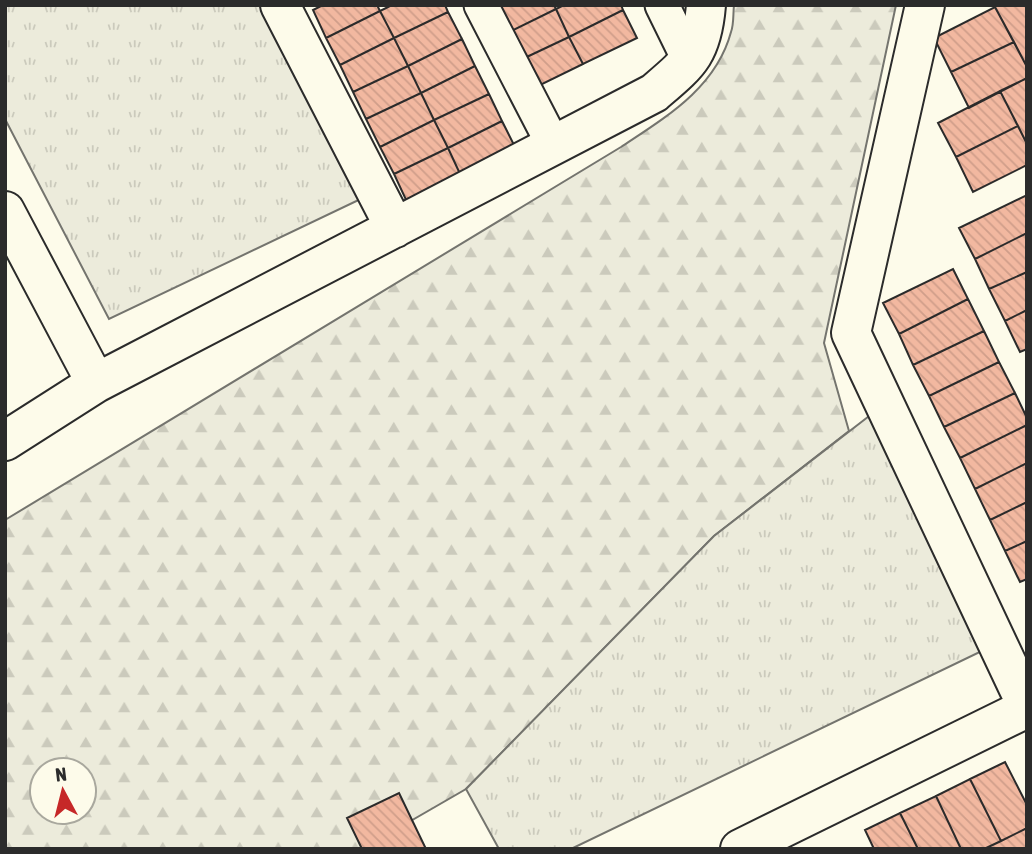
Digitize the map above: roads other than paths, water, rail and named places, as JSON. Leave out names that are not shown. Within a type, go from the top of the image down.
[{"type":"street","points":[[280,5],[395,228]]},
{"type":"street","points":[[481,5],[554,146]]},
{"type":"street","points":[[662,5],[690,62]]},
{"type":"street","points":[[5,441],[96,383],[654,93],[690,62],[704,28],[706,5]]},
{"type":"street","points":[[740,849],[1027,707],[851,333],[925,5]]},
{"type":"street","points":[[5,211],[96,383]]}]
